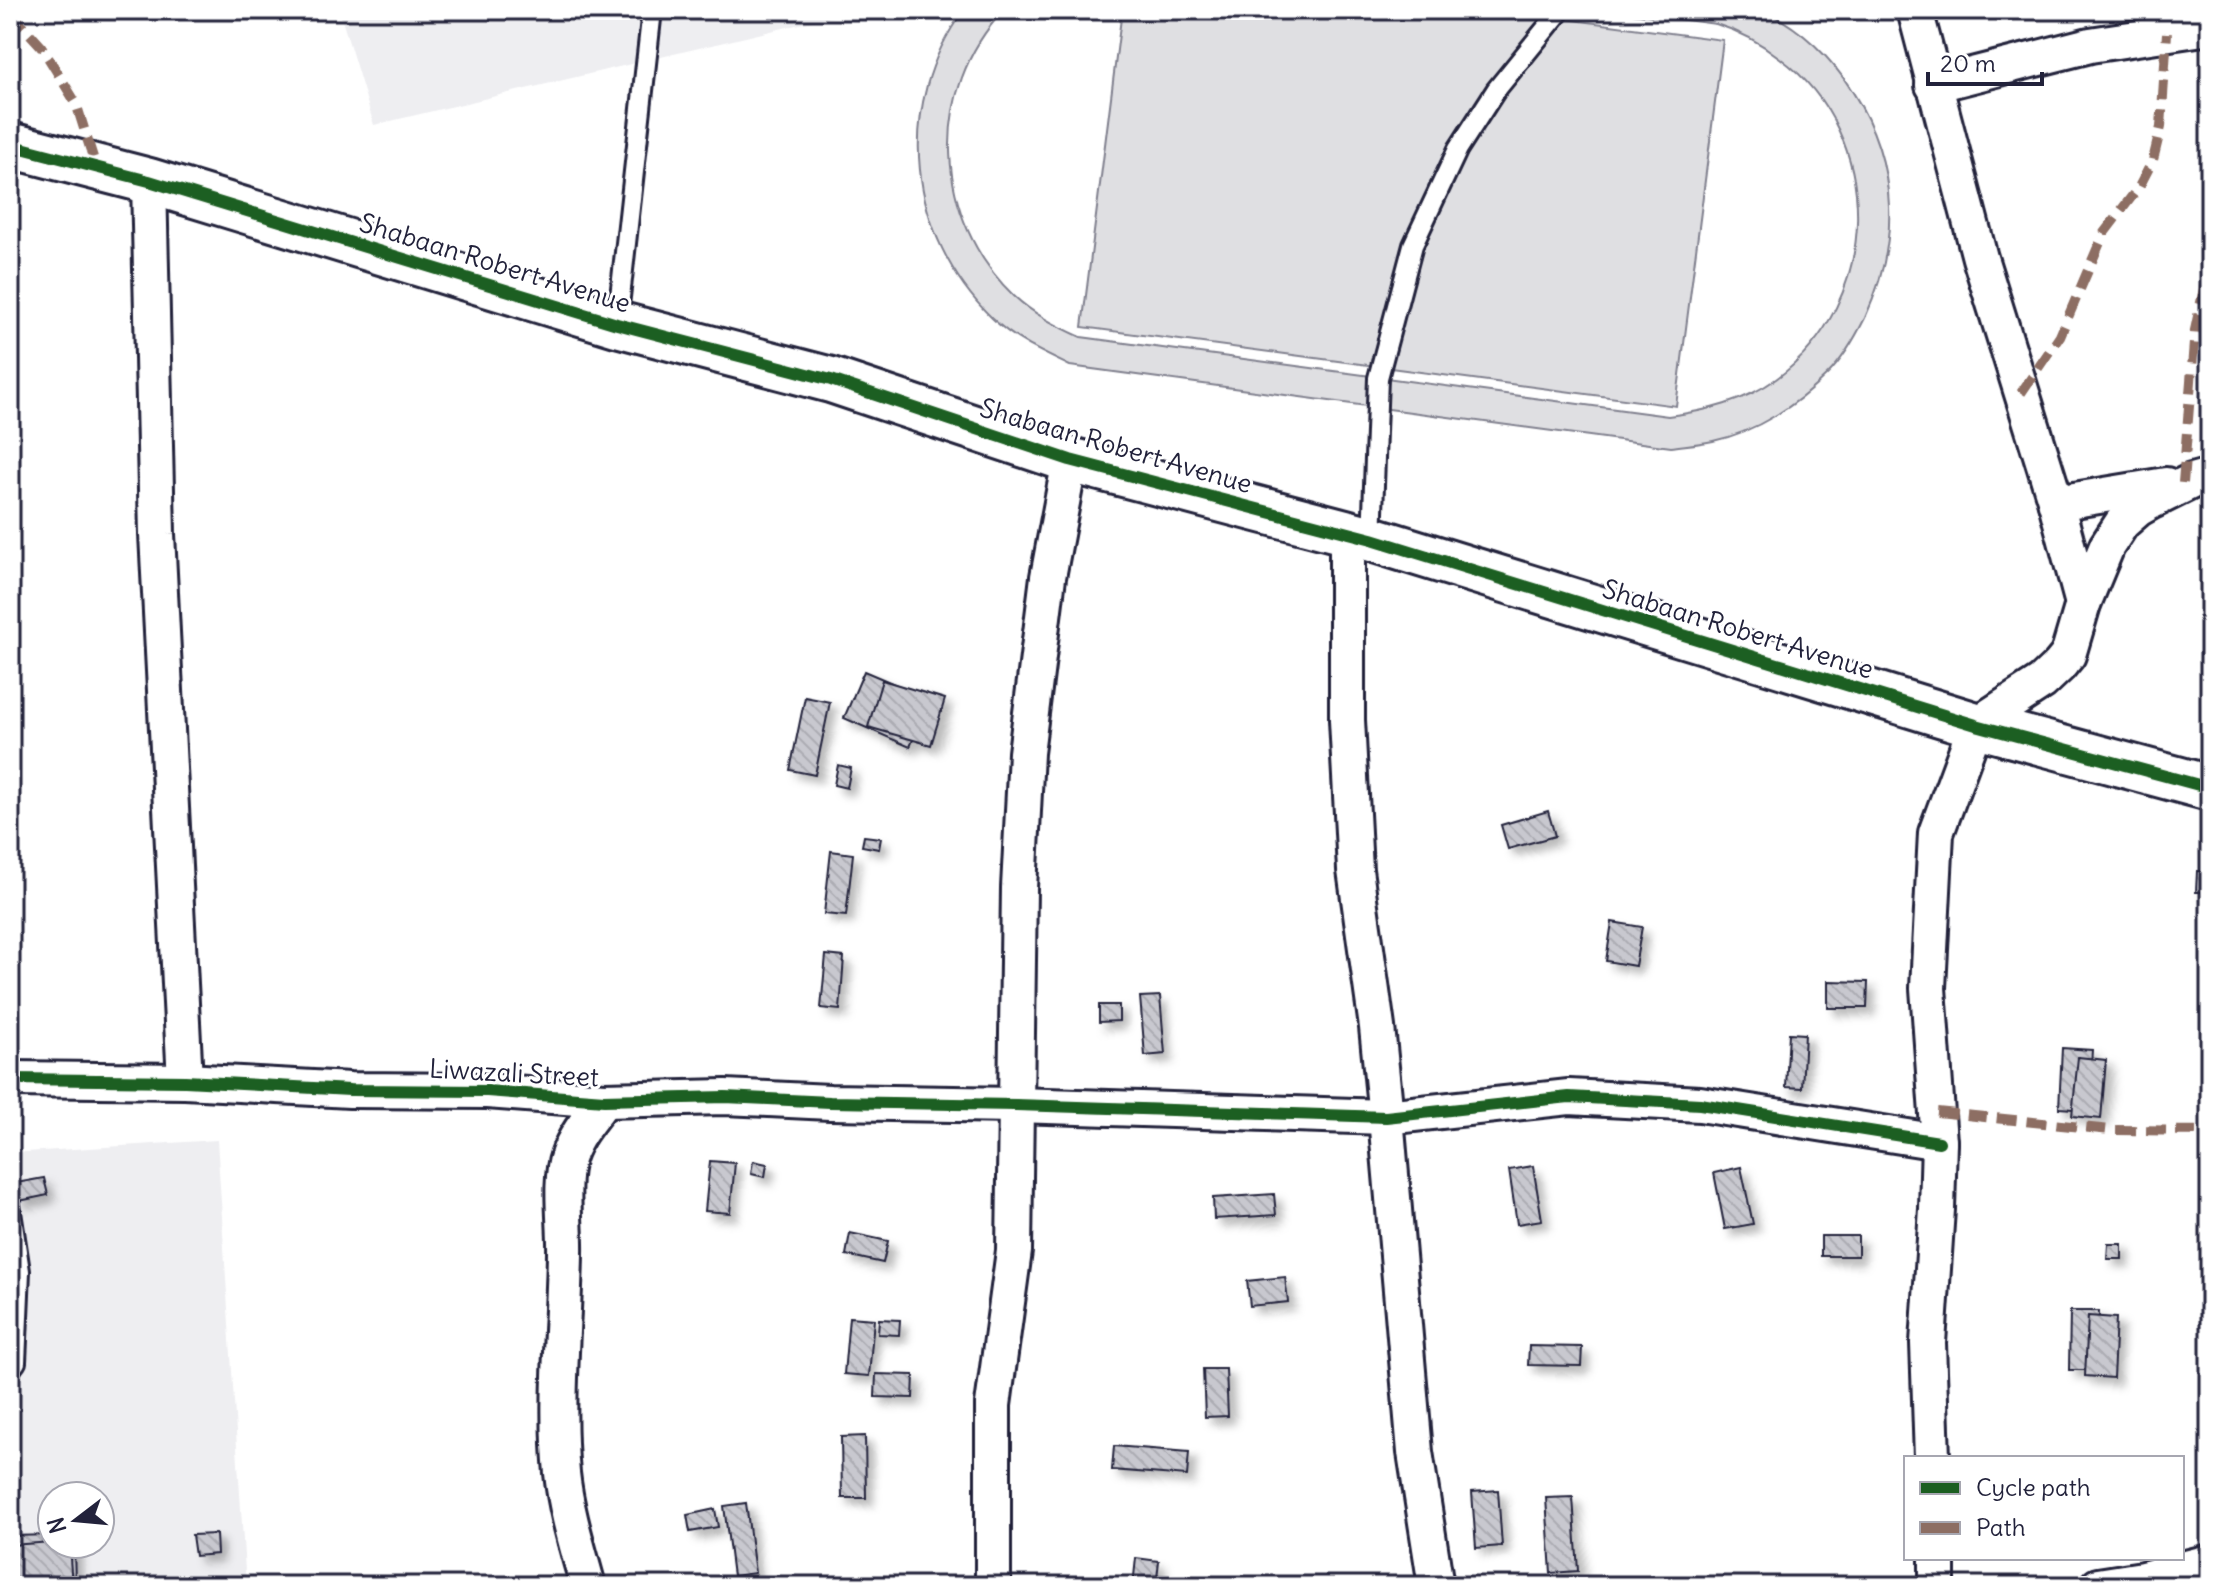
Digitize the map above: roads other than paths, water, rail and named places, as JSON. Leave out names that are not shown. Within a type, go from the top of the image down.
[{"type":"street","points":[[1915,10],[1980,258],[2056,503],[2083,604]]},
{"type":"street","points":[[1933,85],[2090,45],[2210,27]]},
{"type":"street","name":"Shabaan Robert Avenue","points":[[10,145],[149,181],[617,324],[831,380],[1070,460],[1359,536],[1976,725],[2210,788]]},
{"type":"street","points":[[149,181],[158,549],[185,1081]]},
{"type":"street","points":[[993,1586],[993,1405],[1014,1251],[1019,888],[1026,753],[1048,577],[1070,460]]},
{"type":"street","points":[[2056,503],[2201,479]]},
{"type":"street","points":[[1932,1456],[1928,1343],[1939,1142],[1928,988],[1936,833],[1976,725],[2042,682],[2068,655],[2083,604],[2107,546],[2122,523],[2138,509],[2201,479]]},
{"type":"street","points":[[1359,536],[1347,720],[1350,810],[1355,870],[1377,1027],[1415,1452],[1436,1586]]},
{"type":"street","name":"Liwazali Street","points":[[10,1079],[185,1081],[350,1090],[487,1091],[604,1100],[725,1097],[1386,1117],[1569,1097],[1700,1104],[1939,1142]]},
{"type":"street","points":[[588,1586],[562,1473],[564,1170],[575,1140],[604,1100]]},
{"type":"street","points":[[1937,1560],[1937,1586]]},
{"type":"street","points":[[2098,1586],[2143,1579],[2210,1562]]},
{"type":"lane","points":[[617,324],[652,10]]},
{"type":"lane","points":[[1359,536],[1378,378],[1413,245],[1458,149],[1496,90],[1561,10]]},
{"type":"lane","points":[[10,1205],[20,1271],[16,1362],[10,1370]]}]
